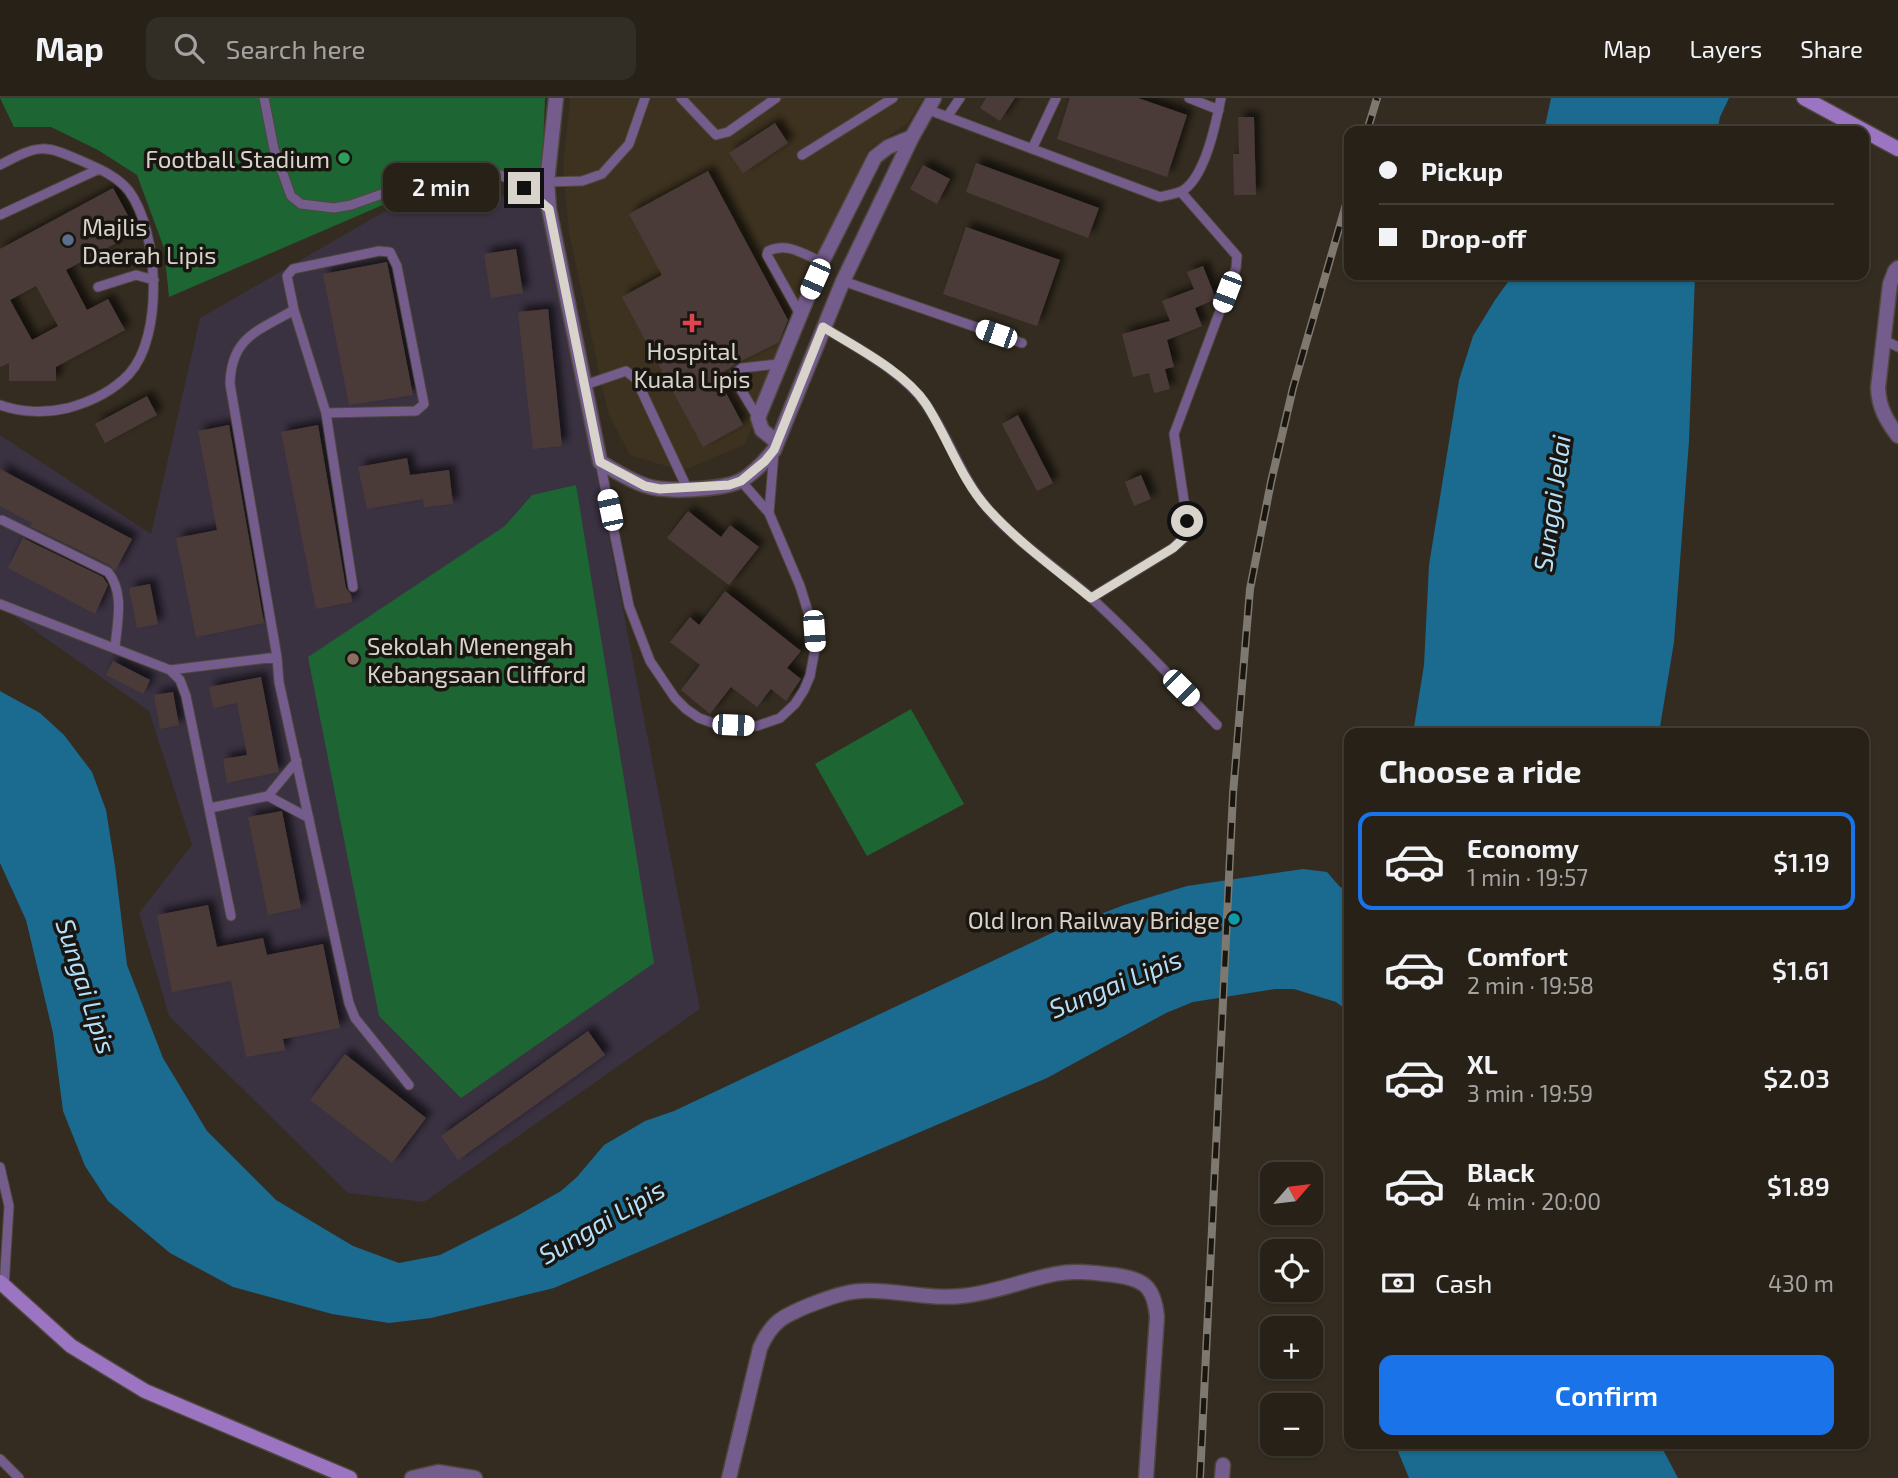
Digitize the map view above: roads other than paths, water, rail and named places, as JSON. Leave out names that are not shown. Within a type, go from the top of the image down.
[{"type":"main road","points":[[1804,98],[1856,126]]},
{"type":"main road","points":[[1869,133],[1898,149]]},
{"type":"main road","points":[[2,1284],[71,1346],[145,1391],[350,1478]]},
{"type":"street","points":[[556,98],[547,182],[549,209],[600,462],[645,486],[660,489],[729,485],[741,481],[765,461],[775,446],[843,281],[912,137],[932,104]]},
{"type":"street","points":[[775,446],[762,429],[758,418],[822,262],[876,158],[888,147],[912,137]]},
{"type":"street","points":[[1898,268],[1890,284],[1882,339],[1879,404],[1886,421],[1898,436]]},
{"type":"street","points":[[730,1478],[760,1348],[776,1321],[835,1296],[859,1291],[958,1297],[990,1293],[1056,1274],[1085,1272],[1139,1280],[1150,1289],[1155,1300],[1157,1317],[1146,1478]]},
{"type":"street","points":[[412,1478],[438,1472],[475,1478]]},
{"type":"lane","points":[[264,98],[274,149],[292,196],[301,204],[334,208],[351,205],[430,177],[463,171],[495,173],[507,178],[549,209]]},
{"type":"lane","points":[[547,182],[582,181],[601,174],[629,144],[645,98]]},
{"type":"lane","points":[[681,98],[716,135],[728,132],[776,98]]},
{"type":"lane","points":[[802,155],[893,98]]},
{"type":"lane","points":[[947,117],[960,98]]},
{"type":"lane","points":[[1032,149],[1056,98]]},
{"type":"lane","points":[[1189,98],[1219,110]]},
{"type":"lane","points":[[932,104],[947,117],[1160,197],[1181,192],[1193,182],[1207,152],[1221,98]]},
{"type":"lane","points":[[0,165],[29,149],[54,148],[117,180],[128,191],[138,209],[152,259],[154,280],[150,326],[139,358],[129,374],[85,403],[59,410],[37,412],[0,405]]},
{"type":"lane","points":[[0,215],[99,169]]},
{"type":"lane","points":[[1091,598],[1173,548],[1185,537],[1187,521],[1174,434],[1236,268],[1237,256],[1181,192]]},
{"type":"lane","points":[[800,314],[767,255],[768,251],[785,246],[822,262]]},
{"type":"lane","points":[[326,413],[416,411],[424,404],[397,266],[390,252],[379,251],[293,269],[287,276],[294,310],[326,413],[353,587]]},
{"type":"lane","points":[[98,287],[136,275],[154,280]]},
{"type":"lane","points":[[843,281],[1022,343]]},
{"type":"lane","points":[[294,310],[253,334],[238,348],[230,364],[230,384],[279,681],[344,985],[355,1018],[409,1085]]},
{"type":"lane","points":[[823,327],[905,382],[925,402],[987,509],[1091,598],[1217,724]]},
{"type":"lane","points":[[1882,339],[1898,347]]},
{"type":"lane","points":[[758,418],[734,377],[735,373],[742,368],[778,364]]},
{"type":"lane","points":[[585,385],[626,371],[636,379],[687,488]]},
{"type":"lane","points":[[769,513],[775,446]]},
{"type":"lane","points":[[600,462],[629,606],[650,661],[675,698],[686,709],[712,723],[757,726],[780,718],[804,690],[810,676],[815,649],[814,631],[800,586],[769,513],[741,481]]},
{"type":"lane","points":[[2,520],[108,572],[117,585],[119,594],[115,648]]},
{"type":"lane","points":[[0,604],[170,670],[277,657]]},
{"type":"lane","points":[[170,670],[184,688],[231,916]]},
{"type":"lane","points":[[210,808],[268,796],[297,761]]},
{"type":"lane","points":[[268,796],[309,818]]},
{"type":"lane","points":[[0,1167],[9,1206],[2,1284]]},
{"type":"lane","points":[[0,1459],[19,1478]]},
{"type":"water","points":[[1551,98],[1729,98],[1718,126],[1545,126]]},
{"type":"water","name":"Sungai Jelai","points":[[1509,280],[1695,280],[1689,441],[1674,642],[1660,728],[1414,728],[1424,665],[1429,565],[1459,380],[1473,336]]},
{"type":"water","name":"Sungai Lipis","points":[[0,691],[40,713],[64,735],[92,772],[106,810],[127,965],[163,1058],[207,1131],[276,1200],[353,1246],[399,1263],[440,1255],[561,1191],[577,1177],[604,1145],[645,1121],[674,1111],[1054,932],[1124,905],[1187,886],[1303,869],[1327,872],[1344,888],[1344,1008],[1336,1002],[1294,989],[1275,989],[1193,1002],[1166,1013],[1047,1078],[554,1288],[431,1318],[389,1323],[332,1314],[233,1287],[170,1253],[108,1201],[85,1166],[63,1111],[53,1033],[26,920],[0,863]]},
{"type":"water","points":[[1397,1449],[1663,1449],[1678,1478],[1409,1478]]},
{"type":"railway","points":[[1369,126],[1377,98]]},
{"type":"railway","points":[[1200,1478],[1233,794],[1250,589],[1293,388],[1344,211]]},
{"type":"place","name":"Football Stadium","points":[[344,158]]},
{"type":"place","name":"Majlis Daerah Lipis","points":[[68,240]]},
{"type":"place","name":"Hospital Kuala Lipis","points":[[692,323]]},
{"type":"place","name":"Sekolah Menengah Kebangsaan Clifford","points":[[353,659]]},
{"type":"place","name":"Old Iron Railway Bridge","points":[[1234,919]]}]
